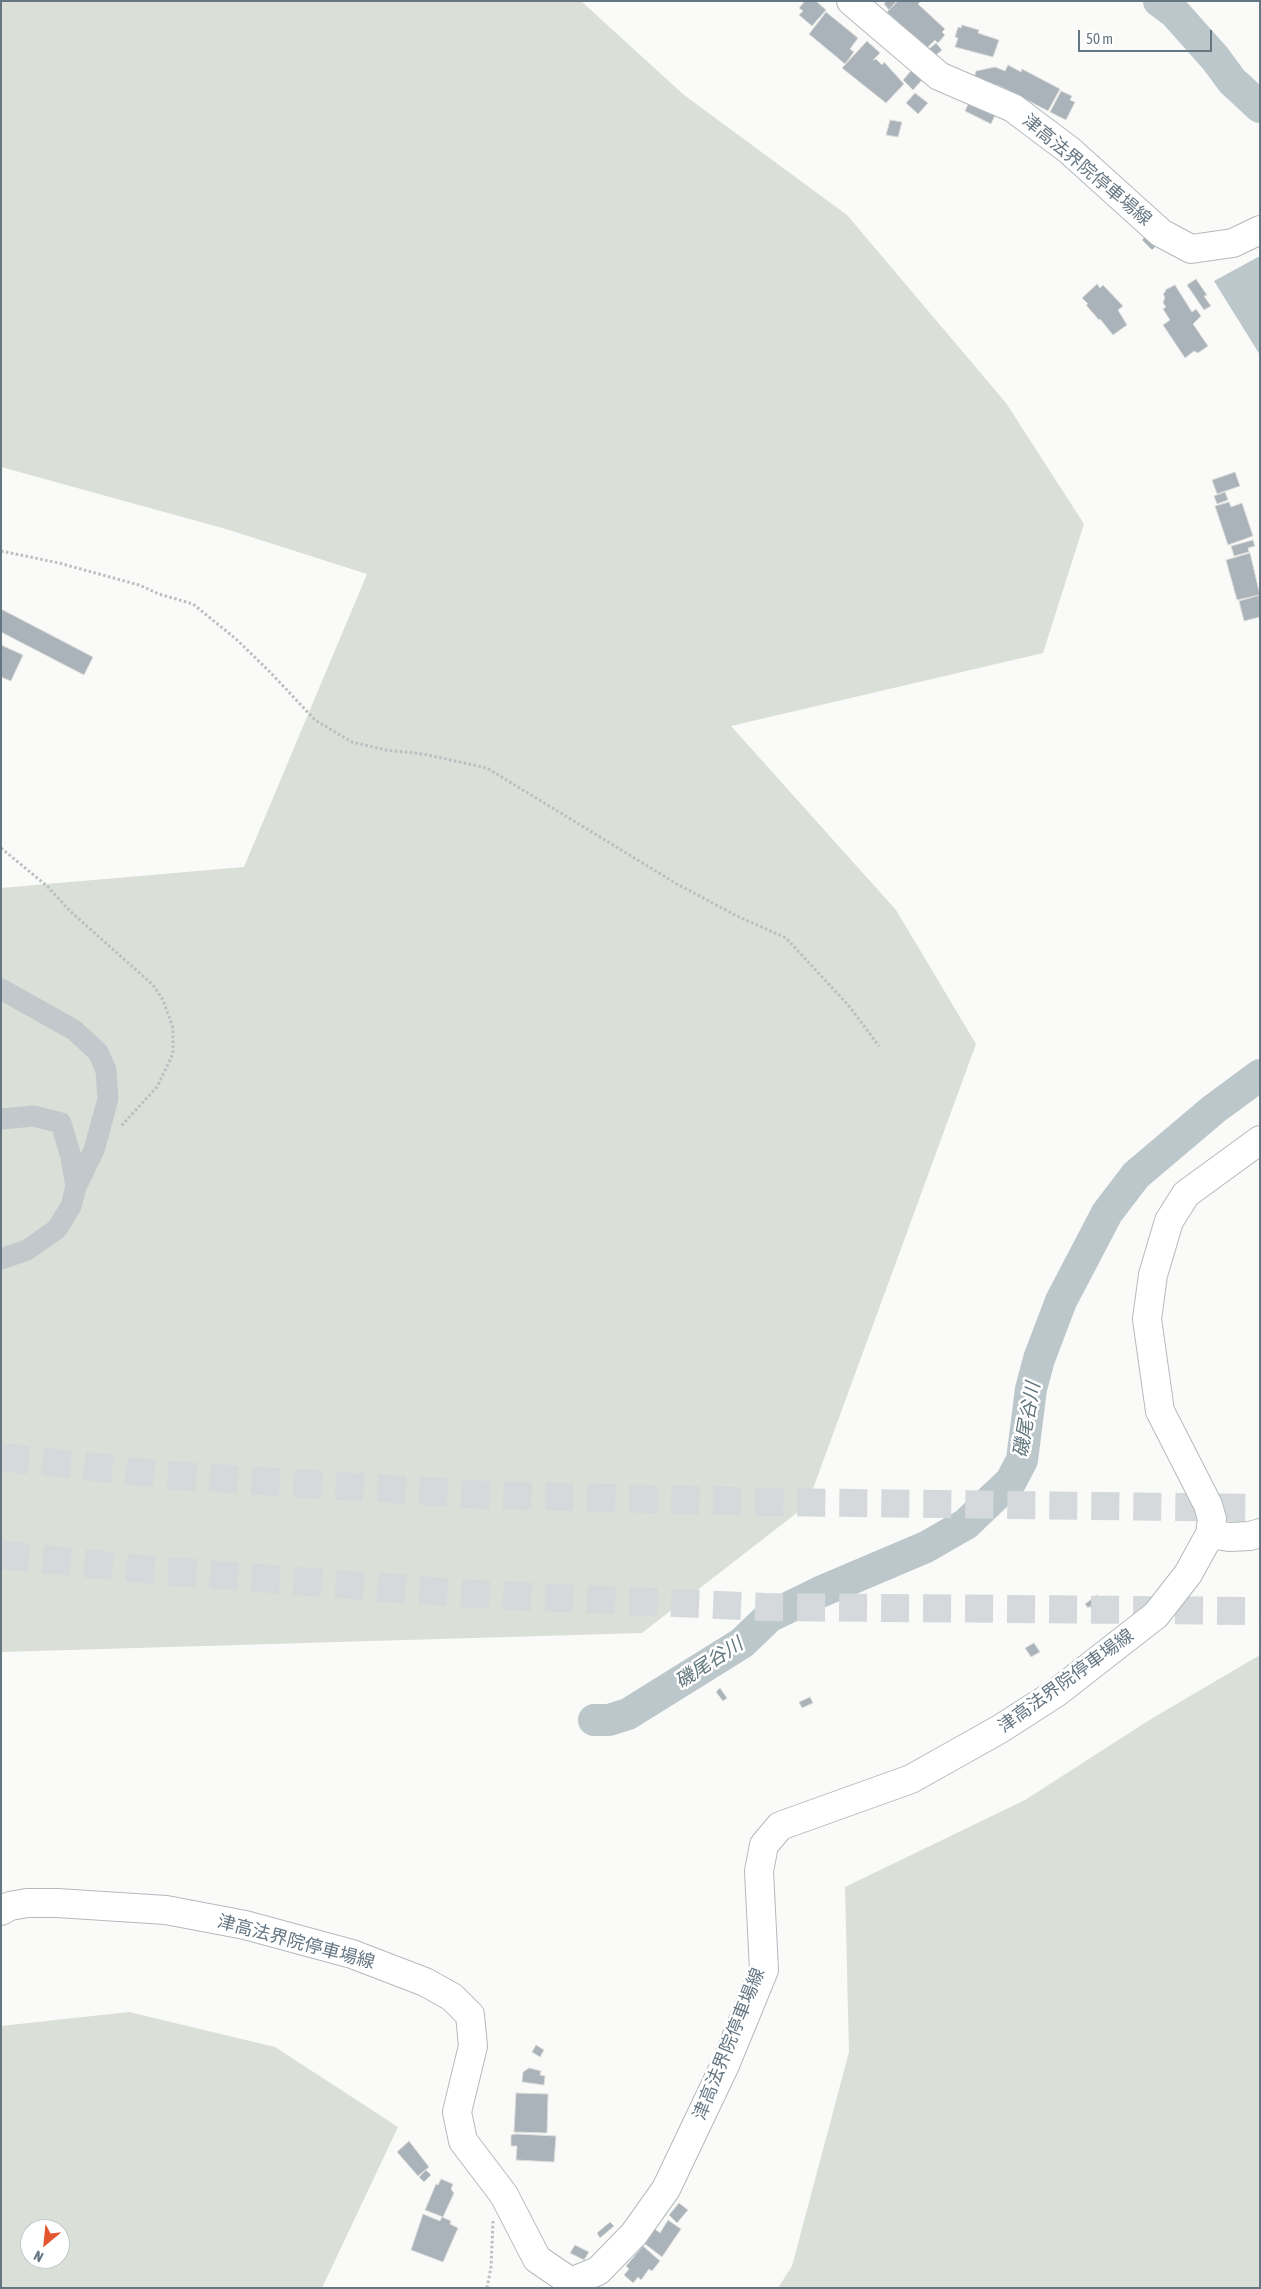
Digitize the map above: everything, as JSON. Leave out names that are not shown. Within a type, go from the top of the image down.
[{"type":"main road","name":"津高法界院停車場線","points":[[851,1],[939,76],[1013,108],[1069,150],[1161,233],[1191,248],[1233,243],[1260,230]]},
{"type":"main road","points":[[1260,1140],[1186,1194],[1169,1221],[1160,1248],[1147,1319],[1160,1411],[1208,1505],[1212,1519],[1210,1534],[1229,1537],[1250,1536],[1260,1533]]},
{"type":"main road","name":"津高法界院停車場線","points":[[1,1911],[10,1906],[27,1902],[166,1910],[246,1925],[352,1954],[425,1982],[452,1997],[470,2015],[473,2046],[457,2112],[463,2141],[504,2195],[537,2259],[571,2282],[598,2271],[634,2234],[666,2189],[725,2065],[764,1970],[759,1871],[764,1845],[780,1826],[911,1779],[1000,1729],[1056,1693],[1156,1615],[1188,1574],[1210,1534]]},
{"type":"street","points":[[1,990],[74,1030],[98,1052],[106,1070],[108,1099],[94,1150],[76,1187],[71,1206],[57,1229],[27,1250],[1,1259]]},
{"type":"street","points":[[1,1120],[34,1116],[61,1123],[71,1157],[76,1187]]},
{"type":"path","points":[[1,551],[58,563],[139,585],[159,594],[192,604],[236,640],[270,672],[315,720],[352,742],[386,750],[423,754],[487,768],[677,884],[737,916],[786,938],[850,1006],[879,1046]]},
{"type":"path","points":[[1,848],[47,886],[70,911],[153,985],[163,1000],[173,1028],[173,1054],[157,1087],[133,1116],[120,1127]]},
{"type":"path","points":[[487,2288],[491,2266],[494,2212],[504,2195]]},
{"type":"shaded area","points":[[1,1],[581,1],[684,95],[847,215],[1006,403],[1084,524],[1043,653],[731,726],[896,910],[976,1044],[807,1505],[642,1633],[1,1652],[1,888],[244,867],[367,574],[226,529],[1,467]]},
{"type":"shaded area","points":[[1260,256],[1260,355],[1214,281]]},
{"type":"shaded area","points":[[1260,1655],[1260,2288],[778,2288],[792,2266],[849,2052],[845,1887],[1025,1800],[1151,1719]]},
{"type":"shaded area","points":[[129,2012],[275,2047],[398,2127],[322,2288],[1,2288],[1,2026]]},
{"type":"building","points":[[805,1],[816,1],[826,10],[812,26],[799,15],[803,11],[799,8]]},
{"type":"building","points":[[886,1],[897,1],[889,10],[884,4]]},
{"type":"building","points":[[898,1],[921,1],[918,4],[945,29],[942,32],[945,35],[938,43],[935,40],[926,49],[887,12]]},
{"type":"building","points":[[826,12],[858,38],[850,49],[854,52],[845,64],[809,34]]},
{"type":"building","points":[[962,25],[979,30],[978,33],[999,40],[993,57],[955,47],[958,38],[955,37],[958,27],[961,28]]},
{"type":"building","points":[[867,41],[880,53],[873,60],[876,59],[882,65],[884,62],[904,84],[886,103],[842,68]]},
{"type":"building","points":[[936,43],[942,50],[935,56],[929,49]]},
{"type":"building","points":[[1008,65],[1021,72],[1022,69],[1060,89],[1048,111],[1000,86],[974,78],[976,71],[995,67],[1005,71]]},
{"type":"building","points":[[911,71],[922,80],[913,90],[903,80]]},
{"type":"building","points":[[1061,91],[1072,96],[1070,100],[1075,102],[1066,120],[1050,112]]},
{"type":"building","points":[[915,93],[928,103],[918,114],[906,103]]},
{"type":"building","points":[[970,100],[996,113],[991,124],[965,111]]},
{"type":"building","points":[[890,120],[902,122],[898,137],[886,135]]},
{"type":"building","points":[[1148,233],[1159,243],[1152,250],[1142,240]]},
{"type":"building","points":[[1196,279],[1207,295],[1204,296],[1211,306],[1204,310],[1187,285]]},
{"type":"building","points":[[1097,284],[1100,288],[1103,285],[1123,306],[1118,310],[1127,325],[1113,335],[1082,298]]},
{"type":"building","points":[[1175,285],[1192,312],[1196,309],[1201,316],[1193,324],[1208,346],[1198,353],[1194,351],[1185,358],[1163,325],[1170,320],[1163,309],[1166,307],[1163,303],[1165,297],[1163,294],[1165,290]]},
{"type":"building","points":[[1235,472],[1240,486],[1217,494],[1212,480]]},
{"type":"building","points":[[1225,492],[1228,500],[1217,504],[1214,496]]},
{"type":"building","points":[[1229,502],[1231,507],[1242,503],[1253,536],[1228,545],[1215,506]]},
{"type":"building","points":[[1253,540],[1255,546],[1248,548],[1249,552],[1234,556],[1231,546]]},
{"type":"building","points":[[1250,553],[1260,595],[1237,600],[1226,560]]},
{"type":"building","points":[[1260,595],[1260,617],[1244,621],[1239,601]]},
{"type":"building","points":[[1,609],[93,657],[84,675],[1,632]]},
{"type":"building","points":[[1,645],[23,655],[11,681],[1,677]]},
{"type":"building","points":[[1097,1595],[1101,1601],[1088,1608],[1085,1604]]},
{"type":"building","points":[[1034,1643],[1040,1652],[1031,1657],[1025,1648]]},
{"type":"building","points":[[720,1688],[727,1698],[723,1701],[716,1692]]},
{"type":"building","points":[[810,1697],[813,1703],[802,1708],[799,1702]]},
{"type":"building","points":[[536,2045],[544,2050],[540,2057],[532,2052]]},
{"type":"building","points":[[529,2068],[541,2071],[540,2075],[545,2076],[544,2085],[522,2082],[523,2072]]},
{"type":"building","points":[[516,2093],[548,2094],[547,2133],[514,2132]]},
{"type":"building","points":[[511,2135],[556,2136],[554,2162],[516,2160],[517,2146],[511,2146]]},
{"type":"building","points":[[409,2141],[429,2167],[418,2176],[397,2152]]},
{"type":"building","points":[[426,2170],[431,2175],[424,2182],[419,2177]]},
{"type":"building","points":[[441,2179],[453,2184],[451,2189],[454,2193],[443,2217],[425,2210],[436,2184],[438,2185]]},
{"type":"building","points":[[679,2203],[688,2210],[677,2223],[669,2215]]},
{"type":"building","points":[[423,2214],[440,2221],[442,2217],[451,2221],[450,2224],[458,2228],[443,2262],[411,2250]]},
{"type":"building","points":[[668,2220],[681,2229],[662,2257],[645,2244],[655,2229],[660,2233]]},
{"type":"building","points":[[610,2222],[614,2226],[600,2238],[597,2233]]},
{"type":"building","points":[[575,2245],[589,2252],[584,2260],[570,2253]]},
{"type":"building","points":[[643,2246],[660,2261],[652,2271],[649,2269],[641,2280],[638,2277],[633,2283],[624,2275],[629,2269],[626,2266]]},
{"type":"waterway","name":"磯尾谷川","points":[[1159,1],[1174,12],[1215,58],[1232,81],[1260,107]]},
{"type":"waterway","name":"磯尾谷川","points":[[594,1720],[609,1720],[628,1714],[742,1643],[769,1617],[820,1592],[926,1547],[966,1524],[1011,1481],[1022,1460],[1031,1389],[1039,1359],[1061,1301],[1107,1213],[1136,1175],[1214,1109],[1260,1075]]},
{"type":"tunnel","points":[[1,1457],[166,1475],[486,1495],[774,1502],[1260,1508]]},
{"type":"tunnel","points":[[1,1555],[152,1570],[471,1594],[765,1607],[1260,1611]]}]
